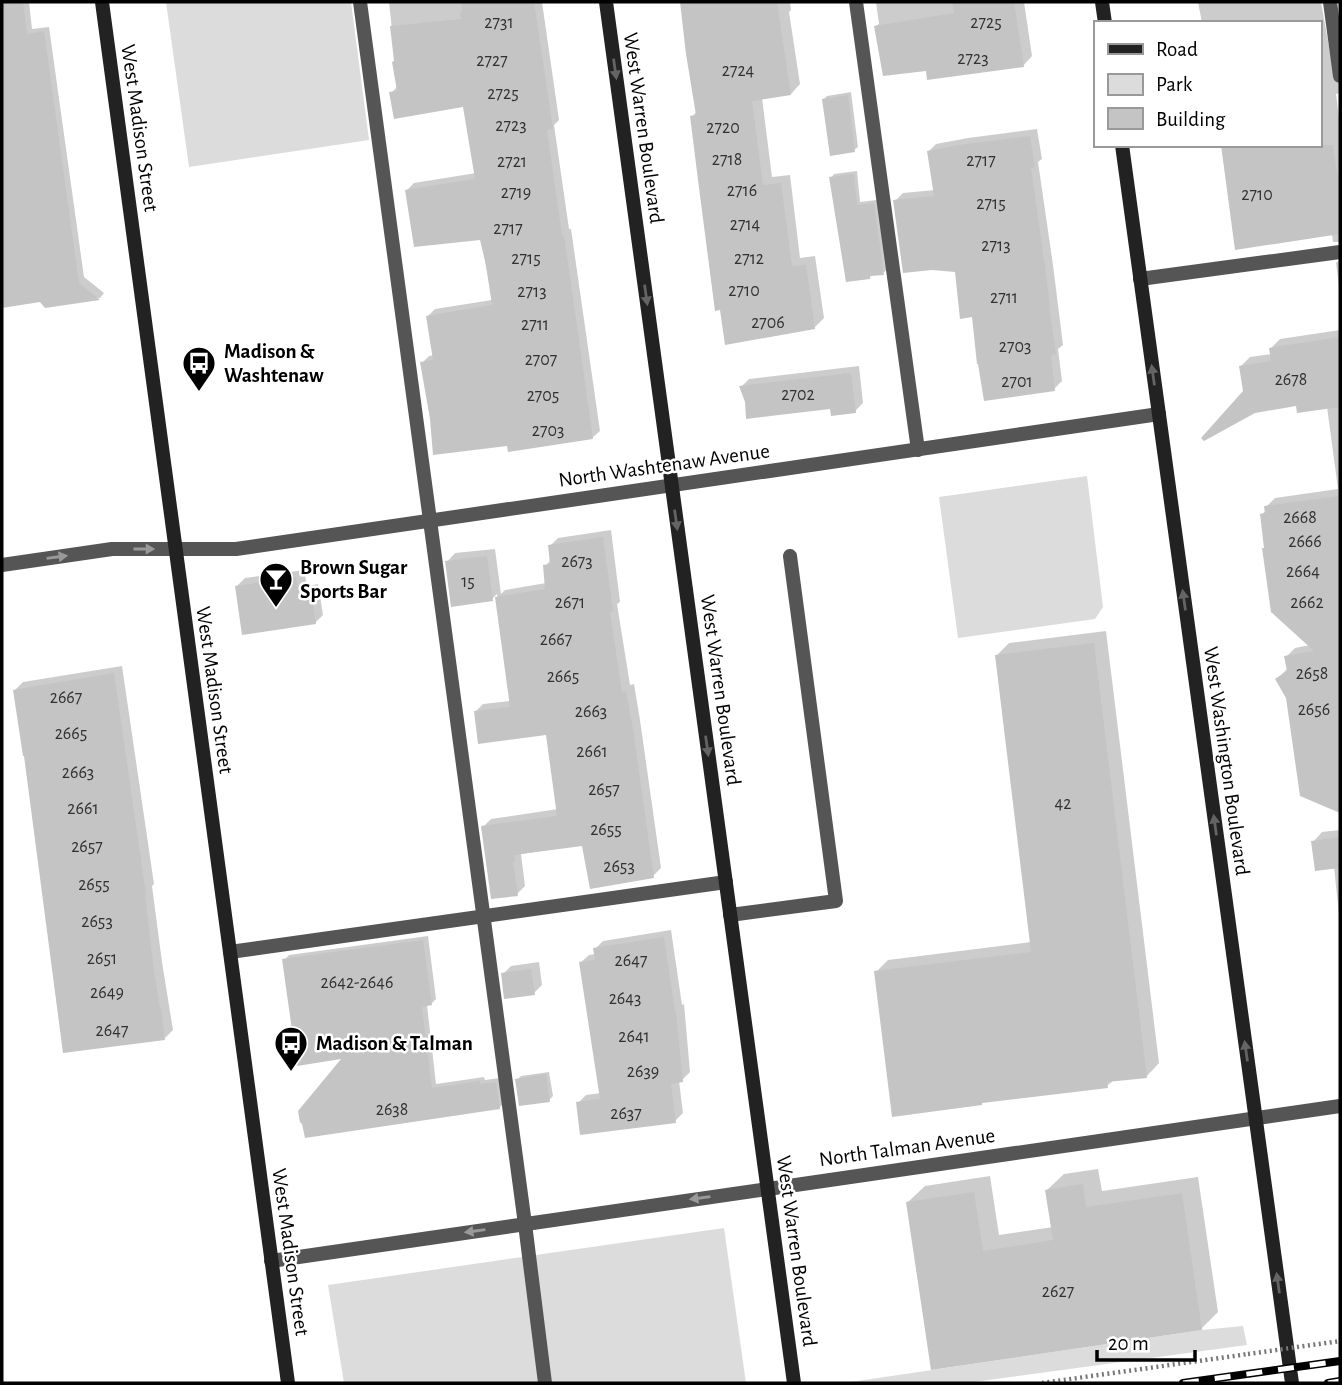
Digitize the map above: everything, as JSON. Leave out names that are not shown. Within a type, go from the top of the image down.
[{"type":"street","name":"West Madison Street","points":[[102,2],[288,1383]]},
{"type":"street","points":[[360,2],[526,1224],[545,1383]]},
{"type":"street","name":"West Warren Boulevard","points":[[606,2],[794,1383]]},
{"type":"street","points":[[856,2],[918,450]]},
{"type":"street","points":[[1102,2],[1105,21]]},
{"type":"street","points":[[1330,2],[1340,76]]},
{"type":"street","name":"West Washington Boulevard","points":[[1122,147],[1292,1383]]},
{"type":"street","points":[[1140,279],[1340,253]]},
{"type":"street","name":"North Washtenaw Avenue","points":[[2,565],[112,549],[236,549],[1159,414]]},
{"type":"street","points":[[730,915],[836,901],[790,555]]},
{"type":"street","points":[[230,952],[726,882]]},
{"type":"street","name":"North Talman Avenue","points":[[271,1261],[1340,1106]]},
{"type":"path","points":[[1042,1383],[1340,1341]]},
{"type":"green space","points":[[166,2],[351,2],[369,140],[189,167]]},
{"type":"green space","points":[[1087,476],[1103,607],[1095,619],[958,638],[939,497]]},
{"type":"green space","points":[[724,1228],[746,1383],[344,1383],[328,1285]]},
{"type":"green space","points":[[1243,1326],[1247,1345],[967,1383],[851,1383],[1202,1330]]},
{"type":"building","points":[[2,2],[23,2],[27,34],[44,31],[79,283],[100,300],[45,308],[40,302],[2,308]]},
{"type":"building","points":[[461,2],[534,2],[553,129],[547,130],[593,439],[508,452],[507,446],[433,455],[420,362],[433,360],[426,316],[492,305],[480,240],[414,247],[405,190],[475,179],[463,107],[394,119],[389,92],[397,91],[390,26],[461,19]]},
{"type":"building","points":[[680,2],[777,2],[791,95],[752,101],[763,185],[781,183],[792,266],[806,265],[815,329],[725,345],[720,310],[715,311],[690,116],[696,115]]},
{"type":"building","points":[[952,2],[1014,2],[1024,67],[927,80],[926,71],[883,76],[874,26],[954,13]]},
{"type":"building","points":[[848,95],[855,152],[830,156],[822,99]]},
{"type":"building","points":[[1030,136],[1035,168],[1031,168],[1056,354],[1051,355],[1055,391],[984,401],[972,317],[960,319],[955,272],[932,270],[903,273],[893,200],[934,196],[927,151]]},
{"type":"building","points":[[1333,145],[1340,194],[1340,234],[1235,250],[1221,147]]},
{"type":"building","points":[[854,174],[857,205],[874,203],[884,275],[846,282],[829,177]]},
{"type":"building","points":[[1340,337],[1340,407],[1297,413],[1296,406],[1255,413],[1204,441],[1201,438],[1243,391],[1239,366],[1271,361],[1269,348]]},
{"type":"building","points":[[851,373],[856,413],[831,416],[830,409],[746,419],[745,402],[739,386]]},
{"type":"building","points":[[1340,496],[1340,813],[1300,796],[1286,698],[1275,679],[1287,671],[1284,656],[1314,651],[1271,612],[1260,514],[1265,513],[1264,506]]},
{"type":"building","points":[[603,537],[613,611],[610,612],[622,692],[626,691],[633,729],[654,878],[590,889],[582,846],[514,855],[518,896],[491,899],[481,826],[557,816],[546,735],[478,744],[474,711],[510,707],[495,597],[545,589],[543,565],[550,564],[548,545]]},
{"type":"building","points":[[487,556],[493,601],[451,607],[445,561]]},
{"type":"building","name":"Brown Sugar Sports Bar","points":[[296,577],[299,593],[311,591],[316,624],[242,635],[235,586]]},
{"type":"building","points":[[1094,643],[1147,1078],[1107,1082],[1108,1088],[892,1117],[874,971],[1031,952],[995,655]]},
{"type":"building","points":[[114,673],[165,1040],[63,1053],[13,690]]},
{"type":"building","points":[[1340,837],[1340,868],[1315,871],[1311,841]]},
{"type":"building","points":[[664,937],[676,1012],[683,1082],[671,1084],[676,1123],[580,1135],[576,1102],[600,1099],[579,962],[595,960],[593,948]]},
{"type":"building","points":[[423,940],[432,1005],[422,1007],[432,1088],[480,1081],[480,1084],[496,1082],[500,1109],[305,1138],[298,1111],[341,1059],[297,1066],[282,959]]},
{"type":"building","points":[[531,969],[535,995],[504,999],[501,973]]},
{"type":"building","points":[[546,1074],[550,1102],[519,1106],[515,1079]]},
{"type":"building","points":[[1083,1184],[1086,1207],[1182,1193],[1202,1330],[931,1370],[906,1202],[974,1192],[983,1251],[1053,1240],[1045,1190]]},
{"type":"railway","points":[[1183,1383],[1340,1361]]},
{"type":"railway","points":[[1328,1383],[1340,1381]]},
{"type":"place","name":"Madison & Washtenaw","points":[[199,393]]},
{"type":"place","name":"Brown Sugar Sports Bar","points":[[276,609]]},
{"type":"place","name":"Madison & Talman","points":[[291,1073]]}]
